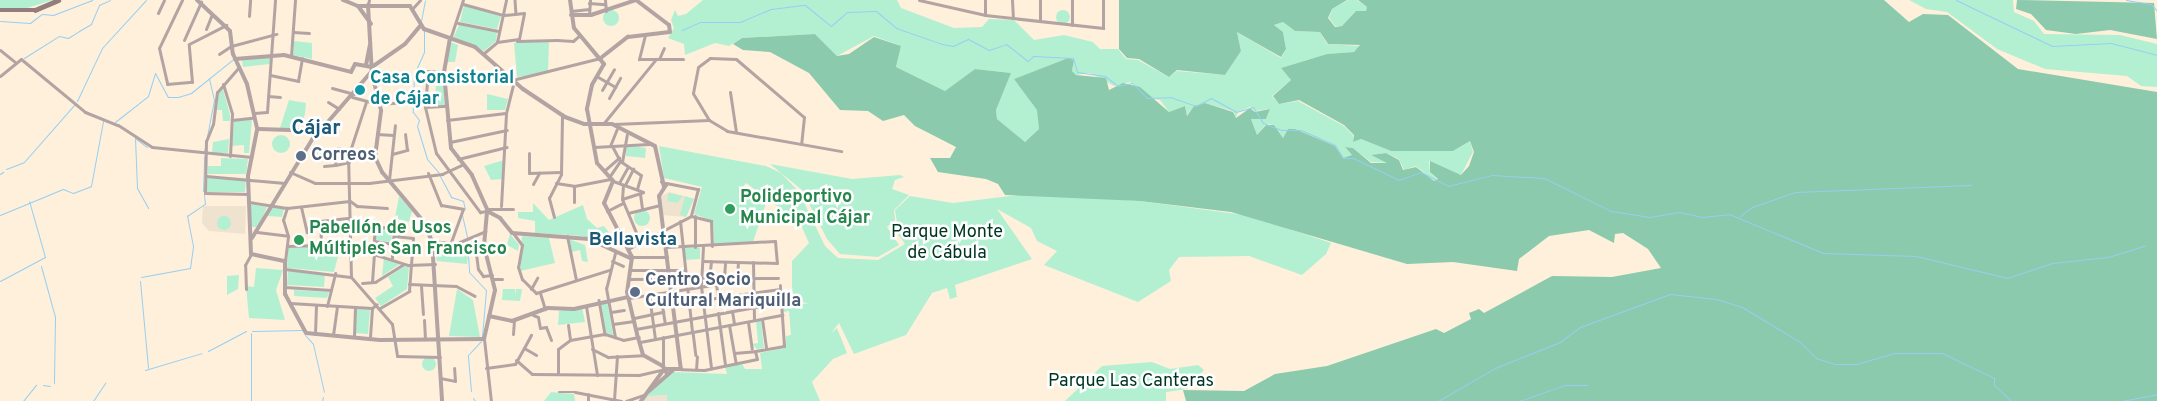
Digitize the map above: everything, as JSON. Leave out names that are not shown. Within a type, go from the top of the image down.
[{"type":"main road","points":[[0,10],[36,10],[58,0]]},
{"type":"street","points":[[158,13],[164,0]]},
{"type":"street","points":[[182,0],[159,48],[163,59],[167,84],[192,82],[190,44],[226,25]]},
{"type":"street","points":[[249,16],[250,0]]},
{"type":"street","points":[[232,120],[267,112],[276,34],[275,0]]},
{"type":"street","points":[[291,56],[294,0]]},
{"type":"street","points":[[343,0],[358,6],[366,14],[372,26]]},
{"type":"street","points":[[366,14],[369,0]]},
{"type":"street","points":[[412,9],[420,0]]},
{"type":"street","points":[[497,42],[498,30],[504,15],[506,0]]},
{"type":"street","points":[[514,0],[516,14]]},
{"type":"street","points":[[570,0],[571,13],[580,35],[602,57],[604,64],[588,98],[594,147],[603,172],[611,179],[637,189],[641,193],[642,209]]},
{"type":"street","points":[[619,0],[620,6]]},
{"type":"street","points":[[513,81],[602,57],[628,37],[667,34],[671,28],[636,0],[606,11],[588,15],[571,13]]},
{"type":"street","points":[[642,0],[643,7]]},
{"type":"street","points":[[919,0],[985,15],[1103,28],[1103,0]]},
{"type":"street","points":[[985,0],[985,15]]},
{"type":"street","points":[[1012,0],[1013,18]]},
{"type":"street","points":[[1040,0],[1040,22]]},
{"type":"street","points":[[1072,0],[1072,25]]},
{"type":"street","points":[[184,40],[199,1],[226,25],[258,129],[248,176],[248,202],[252,238],[251,254],[245,265],[246,289]]},
{"type":"street","points":[[490,400],[484,338],[490,316],[493,277],[485,254],[487,210],[476,182],[458,159],[450,142],[444,72],[450,40],[458,22],[463,2],[504,15],[524,13],[517,41]]},
{"type":"street","points":[[588,15],[590,2],[605,2],[606,11]]},
{"type":"street","points":[[358,6],[368,5],[412,9]]},
{"type":"street","points":[[368,5],[372,19],[372,69],[379,104],[374,157],[389,181],[423,221],[432,241],[438,286],[442,401]]},
{"type":"street","points":[[412,9],[420,26],[484,53],[513,81],[562,114],[591,125],[709,120],[736,132],[841,151]]},
{"type":"street","points":[[571,13],[589,9]]},
{"type":"street","points":[[206,29],[212,13]]},
{"type":"street","points":[[458,22],[498,30]]},
{"type":"street","points":[[252,238],[257,232],[269,206],[316,133],[353,96],[372,69],[405,44],[420,26]]},
{"type":"street","points":[[293,32],[308,33]]},
{"type":"street","points":[[219,54],[231,46],[276,34]]},
{"type":"street","points":[[484,53],[497,42],[573,41],[580,35]]},
{"type":"street","points":[[645,35],[638,58],[683,59]]},
{"type":"street","points":[[366,65],[372,39]]},
{"type":"street","points":[[603,124],[658,59],[664,48]]},
{"type":"street","points":[[0,50],[16,62]]},
{"type":"street","points":[[235,59],[274,55],[291,56],[351,72],[355,64],[366,65],[372,69]]},
{"type":"street","points":[[270,75],[298,81],[302,58]]},
{"type":"street","points":[[709,120],[693,93],[698,68],[710,58],[736,59],[804,117],[801,144]]},
{"type":"street","points":[[0,76],[22,59],[82,110],[118,125],[144,144],[206,155],[252,157]]},
{"type":"street","points":[[239,66],[217,92],[206,155],[206,193],[248,194]]},
{"type":"street","points":[[602,90],[614,69]]},
{"type":"street","points":[[444,72],[428,71],[425,108],[436,152],[448,171],[480,212],[501,206],[513,209]]},
{"type":"street","points":[[598,76],[615,87]]},
{"type":"street","points":[[609,98],[620,78]]},
{"type":"street","points":[[501,206],[507,147],[506,113],[513,81]]},
{"type":"street","points":[[223,84],[232,120],[230,156]]},
{"type":"street","points":[[332,88],[366,102],[379,104],[406,102]]},
{"type":"street","points":[[730,92],[736,132]]},
{"type":"street","points":[[268,96],[280,97]]},
{"type":"street","points":[[328,102],[339,109]]},
{"type":"street","points":[[351,277],[354,246],[350,218],[351,181],[349,151],[366,102]]},
{"type":"street","points":[[425,108],[447,106]]},
{"type":"street","points":[[448,120],[506,113]]},
{"type":"street","points":[[554,217],[549,198],[561,172],[562,114]]},
{"type":"street","points":[[612,124],[617,129],[655,146],[664,184],[660,205],[681,369]]},
{"type":"street","points":[[389,181],[393,135],[396,125]]},
{"type":"street","points":[[258,129],[316,133]]},
{"type":"street","points":[[611,146],[617,129]]},
{"type":"street","points":[[450,142],[507,130]]},
{"type":"street","points":[[377,134],[393,135]]},
{"type":"street","points":[[392,154],[407,150],[405,134]]},
{"type":"street","points":[[627,134],[621,161],[611,179],[604,203],[632,258],[629,297],[643,355]]},
{"type":"street","points":[[594,147],[648,144]]},
{"type":"street","points":[[611,146],[621,161],[633,168],[642,177],[637,189]]},
{"type":"street","points":[[458,159],[507,147]]},
{"type":"street","points":[[335,165],[338,148],[349,151]]},
{"type":"street","points":[[529,153],[529,173],[561,172]]},
{"type":"street","points":[[603,172],[621,161]]},
{"type":"street","points":[[324,166],[349,162]]},
{"type":"street","points":[[290,172],[315,183],[382,182],[448,171],[462,164]]},
{"type":"street","points":[[619,183],[628,165]]},
{"type":"street","points":[[633,168],[624,185],[622,201],[640,242]]},
{"type":"street","points":[[428,173],[441,205],[463,209],[450,244]]},
{"type":"street","points":[[533,184],[539,173]]},
{"type":"street","points":[[206,176],[248,176],[285,183]]},
{"type":"street","points":[[556,183],[574,186],[611,179]]},
{"type":"street","points":[[664,184],[698,189],[693,216],[695,246]]},
{"type":"street","points":[[574,186],[574,202]]},
{"type":"street","points":[[607,212],[622,201],[641,193]]},
{"type":"street","points":[[248,202],[286,208],[350,201],[357,206],[386,208]]},
{"type":"street","points":[[628,213],[660,205]]},
{"type":"street","points":[[301,207],[307,232]]},
{"type":"street","points":[[286,208],[283,220],[288,236],[285,287],[290,304],[306,334],[394,339],[440,336],[484,338]]},
{"type":"street","points":[[487,210],[500,218],[522,245],[518,267],[531,289],[540,293],[609,270]]},
{"type":"street","points":[[628,249],[693,216],[712,221],[712,246]]},
{"type":"street","points":[[321,244],[320,221],[350,218]]},
{"type":"street","points":[[680,221],[688,302],[697,356],[696,370]]},
{"type":"street","points":[[352,225],[393,227],[394,244],[392,258]]},
{"type":"street","points":[[375,225],[374,241],[394,244]]},
{"type":"street","points":[[432,241],[450,244],[474,237],[485,231]]},
{"type":"street","points":[[257,232],[288,236]]},
{"type":"street","points":[[512,233],[589,239],[615,253],[632,258],[667,257]]},
{"type":"street","points":[[380,308],[408,290],[413,238],[394,236]]},
{"type":"street","points":[[567,236],[576,280]]},
{"type":"street","points":[[474,237],[478,269],[483,276],[502,278]]},
{"type":"street","points":[[666,247],[703,247],[775,241],[777,263],[702,261]]},
{"type":"street","points":[[287,246],[321,244],[354,246],[392,258],[404,264],[435,264]]},
{"type":"street","points":[[703,247],[701,286],[712,368]]},
{"type":"street","points":[[372,282],[374,252]]},
{"type":"street","points":[[615,253],[609,270],[609,299],[615,337]]},
{"type":"street","points":[[251,254],[286,261]]},
{"type":"street","points":[[612,261],[623,266]]},
{"type":"street","points":[[709,278],[711,261]]},
{"type":"street","points":[[724,281],[725,262]]},
{"type":"street","points":[[737,280],[738,262]]},
{"type":"street","points":[[753,262],[750,281],[754,320]]},
{"type":"street","points":[[361,283],[372,282],[404,264]]},
{"type":"street","points":[[285,269],[335,273],[351,277],[361,283],[392,324],[396,353],[405,359],[440,357]]},
{"type":"street","points":[[631,270],[685,270]]},
{"type":"street","points":[[327,306],[335,273]]},
{"type":"street","points":[[531,289],[537,278]]},
{"type":"street","points":[[629,279],[715,278],[724,281]]},
{"type":"street","points":[[715,278],[718,298]]},
{"type":"street","points":[[490,316],[514,321],[546,310],[586,304],[599,300],[649,295],[724,281],[778,278]]},
{"type":"street","points":[[409,284],[456,286],[475,296]]},
{"type":"street","points":[[674,304],[780,290],[780,285]]},
{"type":"street","points":[[421,286],[423,314]]},
{"type":"street","points":[[285,287],[331,290]]},
{"type":"street","points":[[540,293],[546,310]]},
{"type":"street","points":[[660,293],[665,323]]},
{"type":"street","points":[[649,295],[655,339]]},
{"type":"street","points":[[599,300],[605,334]]},
{"type":"street","points":[[636,328],[781,302],[784,345],[734,353]]},
{"type":"street","points":[[290,304],[355,308],[372,308],[377,304]]},
{"type":"street","points":[[586,304],[589,336],[597,375]]},
{"type":"street","points":[[315,334],[316,305]]},
{"type":"street","points":[[332,335],[337,306]]},
{"type":"street","points":[[611,312],[631,306]]},
{"type":"street","points":[[354,336],[355,308]]},
{"type":"street","points":[[370,337],[372,308]]},
{"type":"street","points":[[732,311],[734,324]]},
{"type":"street","points":[[613,324],[663,312]]},
{"type":"street","points":[[718,314],[725,365]]},
{"type":"street","points":[[533,315],[538,317],[540,328],[546,327],[551,340]]},
{"type":"street","points":[[558,374],[558,348],[570,340],[605,334],[640,340],[655,339],[782,315]]},
{"type":"street","points":[[762,319],[766,349]]},
{"type":"street","points":[[424,320],[425,337]]},
{"type":"street","points":[[513,334],[514,321]]},
{"type":"street","points":[[626,401],[643,395],[674,370],[712,368],[757,359],[748,322]]},
{"type":"street","points":[[568,325],[570,340]]},
{"type":"street","points":[[729,325],[736,363]]},
{"type":"street","points":[[486,368],[510,366],[516,360],[531,335]]},
{"type":"street","points":[[663,337],[663,367],[667,374]]},
{"type":"street","points":[[524,348],[536,354]]},
{"type":"street","points":[[592,349],[608,357],[643,355],[663,367],[674,370]]},
{"type":"street","points":[[614,400],[617,356]]},
{"type":"street","points":[[516,360],[532,374],[617,375],[663,367]]},
{"type":"street","points":[[641,401],[643,395],[663,367]]},
{"type":"street","points":[[440,378],[455,381],[454,368]]},
{"type":"street","points":[[559,392],[575,392],[621,401]]},
{"type":"street","points":[[588,394],[588,401]]},
{"type":"shaded area","points":[[669,192],[694,199],[686,217],[662,215],[660,197]]},
{"type":"shaded area","points":[[203,206],[246,206],[245,234],[209,231],[202,223]]},
{"type":"shaded area","points":[[667,395],[667,401],[643,401],[646,396]]},
{"type":"green space","points":[[0,0],[53,0],[27,8],[0,8]]},
{"type":"green space","points":[[703,0],[897,0],[901,8],[954,28],[982,27],[989,19],[1014,20],[1034,40],[1064,35],[1093,42],[1100,49],[1118,49],[1126,59],[1138,60],[1169,77],[1177,71],[1225,75],[1241,51],[1237,32],[1281,58],[1286,49],[1283,32],[1274,25],[1283,22],[1295,31],[1320,32],[1327,44],[1360,46],[1354,52],[1327,54],[1281,68],[1291,80],[1272,96],[1279,104],[1298,101],[1344,126],[1353,135],[1353,142],[1361,139],[1391,151],[1453,151],[1470,141],[1473,152],[1461,175],[1429,161],[1430,172],[1437,179],[1434,181],[1416,166],[1404,170],[1399,159],[1386,153],[1371,155],[1388,163],[1371,162],[1353,148],[1345,147],[1352,155],[1343,158],[1335,146],[1295,129],[1288,129],[1283,138],[1274,125],[1266,124],[1257,135],[1251,119],[1266,119],[1270,109],[1255,111],[1250,107],[1238,112],[1236,118],[1233,111],[1205,103],[1194,106],[1187,115],[1185,106],[1169,112],[1160,100],[1149,98],[1130,82],[1114,86],[1090,73],[1076,75],[1072,71],[1074,60],[1068,58],[1014,79],[1038,110],[1039,129],[1025,142],[997,119],[996,110],[1011,73],[975,69],[945,91],[896,67],[901,46],[874,36],[837,56],[815,34],[742,38],[729,46],[715,43],[685,55],[684,44],[668,38],[674,28],[671,20],[675,10],[678,16],[686,14]]},
{"type":"green space","points":[[1119,0],[1347,0],[1332,9],[1328,18],[1335,27],[1342,26],[1356,11],[1366,11],[1367,7],[1358,0],[1884,0],[1909,22],[1923,14],[1948,15],[2018,69],[2157,92],[2157,401],[1186,401],[1183,390],[1244,391],[1275,374],[1327,366],[1436,329],[1444,333],[1471,319],[1469,313],[1479,309],[1484,313],[1552,276],[1612,277],[1661,268],[1648,249],[1623,233],[1615,234],[1614,243],[1589,230],[1549,236],[1519,259],[1517,271],[1453,262],[1407,264],[1231,212],[1140,201],[1005,195],[998,184],[986,179],[938,172],[930,158],[950,158],[956,147],[915,126],[904,115],[883,121],[868,111],[840,110],[809,73],[770,52],[743,50],[733,44],[742,38],[815,34],[837,56],[849,54],[874,37],[901,46],[896,67],[945,91],[975,69],[1011,73],[996,110],[997,119],[1025,142],[1039,129],[1037,110],[1014,79],[1068,58],[1074,60],[1072,71],[1076,75],[1106,78],[1109,90],[1123,83],[1140,87],[1169,112],[1185,106],[1187,116],[1194,106],[1205,103],[1233,112],[1236,118],[1250,108],[1255,112],[1270,109],[1266,119],[1251,119],[1257,135],[1266,125],[1274,125],[1283,138],[1288,129],[1295,129],[1335,146],[1343,158],[1352,155],[1345,147],[1353,148],[1371,163],[1387,163],[1371,155],[1386,153],[1399,160],[1403,170],[1416,167],[1434,181],[1438,179],[1430,172],[1430,161],[1461,175],[1469,166],[1474,152],[1470,141],[1453,151],[1391,151],[1361,139],[1353,142],[1354,135],[1344,125],[1299,100],[1279,104],[1273,96],[1291,80],[1281,68],[1327,54],[1354,52],[1360,45],[1328,44],[1320,32],[1295,31],[1283,22],[1274,25],[1283,32],[1286,49],[1281,57],[1237,32],[1241,51],[1225,75],[1177,70],[1169,77],[1139,59],[1127,58],[1119,49]]},
{"type":"green space","points":[[1348,0],[1357,0],[1367,7],[1366,11],[1356,11],[1342,26],[1335,26],[1329,18],[1332,9]]},
{"type":"green space","points":[[1909,0],[2013,0],[2014,12],[2034,21],[2044,34],[2120,35],[2157,44],[2157,87],[2141,86],[2127,76],[2045,69],[1997,49],[1947,12],[1926,9]]},
{"type":"green space","points":[[2017,0],[2154,3],[2157,39],[2110,30],[2076,34],[2046,30],[2031,14],[2016,9]]},
{"type":"green space","points":[[464,5],[501,16],[497,29],[460,22]]},
{"type":"green space","points":[[611,10],[619,18],[611,26],[603,18]]},
{"type":"green space","points":[[1063,10],[1068,12],[1070,17],[1068,22],[1063,24],[1058,22],[1056,17],[1058,12]]},
{"type":"green space","points":[[459,25],[497,32],[496,41],[484,51],[453,38]]},
{"type":"green space","points":[[549,40],[548,73],[517,77],[514,43]]},
{"type":"green space","points":[[294,41],[312,43],[312,59],[293,55]]},
{"type":"green space","points":[[450,42],[458,45],[455,62],[447,62]]},
{"type":"green space","points":[[270,57],[270,64],[243,67],[242,60]]},
{"type":"green space","points":[[436,86],[444,86],[445,105],[434,105]]},
{"type":"green space","points":[[223,89],[230,121],[223,121],[222,110],[217,110],[218,94]]},
{"type":"green space","points":[[487,94],[508,99],[505,110],[487,110]]},
{"type":"green space","points":[[289,100],[306,103],[302,124],[295,123],[294,131],[279,131]]},
{"type":"green space","points":[[252,119],[249,153],[244,153],[244,145],[232,146],[234,121]]},
{"type":"green space","points":[[277,135],[285,135],[290,140],[288,151],[277,153],[272,148],[272,140]]},
{"type":"green space","points":[[229,139],[228,153],[212,153],[213,142]]},
{"type":"green space","points":[[626,145],[646,148],[645,158],[626,156]]},
{"type":"green space","name":"Parque Monte de Cábula","points":[[659,146],[766,166],[781,173],[799,192],[825,246],[838,258],[878,260],[905,244],[892,226],[897,222],[895,210],[910,196],[953,203],[1027,194],[1140,201],[1252,216],[1331,243],[1326,254],[1302,275],[1249,256],[1179,257],[1169,270],[1171,281],[1138,302],[1044,265],[1057,251],[1037,241],[1031,228],[997,209],[1032,259],[955,285],[957,297],[950,299],[947,288],[932,293],[906,335],[854,354],[839,323],[831,333],[837,328],[847,353],[833,359],[812,382],[820,401],[667,401],[667,395],[648,396],[644,401],[647,394],[671,372],[727,374],[725,367],[742,364],[745,369],[762,369],[760,353],[785,348],[786,336],[791,335],[789,311],[783,312],[782,302],[808,304],[797,300],[792,291],[792,261],[809,243],[800,223],[746,183],[743,187],[766,203],[753,242],[714,244],[713,221],[694,214],[702,187],[664,178]]},
{"type":"green space","points":[[310,148],[327,153],[325,159],[316,157],[312,161]]},
{"type":"green space","points":[[221,158],[248,159],[246,174],[208,174],[208,166],[221,166]]},
{"type":"green space","points":[[504,160],[502,179],[491,180],[484,166]]},
{"type":"green space","points":[[770,164],[852,179],[900,175],[904,177],[895,180],[892,189],[909,195],[894,210],[895,220],[887,227],[899,245],[878,257],[840,254],[827,239],[802,190]]},
{"type":"green space","points":[[207,177],[246,178],[245,192],[207,192]]},
{"type":"green space","points":[[669,193],[683,196],[677,203],[667,201]]},
{"type":"green space","points":[[399,196],[412,211],[409,222],[395,218]]},
{"type":"green space","points":[[685,196],[694,199],[686,217],[680,215]]},
{"type":"green space","points":[[533,203],[549,220],[583,205],[587,219],[597,228],[604,226],[616,241],[606,248],[583,236],[535,233],[535,221],[518,218],[518,212],[533,212]]},
{"type":"green space","points":[[250,204],[267,207],[258,228],[249,226]]},
{"type":"green space","points":[[270,207],[284,209],[282,217],[267,216]]},
{"type":"green space","points":[[642,210],[648,212],[650,218],[648,224],[642,226],[636,224],[634,218],[636,212]]},
{"type":"green space","points":[[224,216],[229,218],[231,223],[229,228],[224,230],[219,228],[217,223],[219,218]]},
{"type":"green space","points":[[376,227],[393,230],[391,242],[375,240]]},
{"type":"green space","points":[[510,234],[519,245],[518,251],[507,245]]},
{"type":"green space","points":[[522,236],[549,238],[555,263],[520,271]]},
{"type":"green space","points":[[569,239],[585,245],[588,262],[582,261],[580,250],[572,252]]},
{"type":"green space","points":[[341,245],[334,272],[287,268],[288,248]]},
{"type":"green space","points":[[683,248],[700,248],[700,259],[685,260]]},
{"type":"green space","points":[[435,253],[468,254],[467,264],[437,261]]},
{"type":"green space","points":[[384,257],[400,264],[382,276]]},
{"type":"green space","points":[[405,266],[409,267],[407,289],[381,306],[375,298],[393,286],[388,277]]},
{"type":"green space","points":[[256,268],[283,270],[276,290],[285,320],[249,318],[246,286],[254,287]]},
{"type":"green space","points":[[288,271],[325,274],[324,287],[287,285]]},
{"type":"green space","points":[[239,275],[238,289],[227,295],[227,276]]},
{"type":"green space","points":[[457,289],[473,300],[480,337],[449,336]]},
{"type":"green space","points":[[503,289],[515,289],[515,295],[516,289],[522,289],[520,301],[502,300]]},
{"type":"green space","points":[[294,290],[329,292],[327,298],[294,296]]},
{"type":"green space","points":[[607,300],[613,336],[606,332],[601,301]]},
{"type":"green space","points":[[582,307],[585,322],[558,325],[559,311]]},
{"type":"green space","points":[[356,309],[370,310],[368,334],[355,333]]},
{"type":"green space","points":[[756,321],[761,321],[764,348],[757,349],[752,344],[758,343]]},
{"type":"green space","points":[[429,357],[434,359],[436,364],[434,369],[429,371],[424,369],[422,364],[424,359]]},
{"type":"green space","name":"Parque Las Canteras","points":[[1152,362],[1170,369],[1198,365],[1204,370],[1187,389],[1166,392],[1166,401],[1065,401],[1102,366]]},
{"type":"green space","points":[[551,392],[574,394],[575,401],[544,401]]},
{"type":"waterway","points":[[0,21],[30,23],[42,14],[53,15],[92,0]]},
{"type":"waterway","points":[[79,31],[91,24],[99,5],[110,0]]},
{"type":"waterway","points":[[77,101],[102,48],[146,0]]},
{"type":"waterway","points":[[421,21],[425,0]]},
{"type":"waterway","points":[[1956,0],[2052,46],[2111,43],[2157,55]]},
{"type":"waterway","points":[[2126,0],[2151,4],[2157,11]]},
{"type":"waterway","points":[[682,30],[700,22],[740,22],[771,9],[805,5],[831,26],[847,12],[876,11],[896,28],[942,44],[953,46],[968,39],[989,50],[1006,44],[1028,61],[1033,56],[1073,58],[1077,72],[1105,76],[1118,86],[1132,83],[1147,98],[1170,97],[1196,106],[1211,98],[1236,112],[1253,107],[1263,123],[1281,130],[1301,130],[1335,145],[1343,158],[1353,158],[1399,180],[1421,172],[1448,186],[1492,175],[1544,178],[1611,211],[1650,217],[1679,212],[1702,217],[1729,214],[1823,253],[1916,256],[2007,278],[2052,263],[2108,257],[2145,246]]},
{"type":"waterway","points":[[424,30],[424,52],[414,74],[413,112],[419,120],[417,126],[427,159],[439,173]]},
{"type":"waterway","points":[[24,58],[59,36],[68,38],[79,31]]},
{"type":"waterway","points":[[115,122],[148,96],[155,73],[168,97],[178,97],[191,93],[232,60]]},
{"type":"waterway","points":[[204,152],[214,100],[209,79]]},
{"type":"waterway","points":[[6,169],[24,162],[75,104]]},
{"type":"waterway","points":[[0,215],[63,189],[73,193],[91,186],[103,121]]},
{"type":"waterway","points":[[135,138],[147,147]]},
{"type":"waterway","points":[[135,138],[137,188],[148,208]]},
{"type":"waterway","points":[[203,191],[204,156]]},
{"type":"waterway","points":[[440,176],[451,197],[463,201],[465,209]]},
{"type":"waterway","points":[[1740,216],[1752,207],[1795,192],[1971,185]]},
{"type":"waterway","points":[[141,277],[190,268],[193,246],[187,216],[205,204],[204,195]]},
{"type":"waterway","points":[[0,281],[45,257],[29,201]]},
{"type":"waterway","points":[[462,215],[467,237]]},
{"type":"waterway","points":[[467,241],[469,272],[486,290],[482,337]]},
{"type":"waterway","points":[[41,266],[55,317],[54,383]]},
{"type":"waterway","points":[[140,281],[148,368]]},
{"type":"waterway","points":[[283,282],[290,307]]},
{"type":"waterway","points":[[1438,401],[1495,368],[1560,342],[1580,327],[1670,294],[1716,299],[1742,307],[1800,342],[1816,358],[1834,364],[1856,364],[1894,353],[1942,353],[1994,378],[1994,385],[2011,401]]},
{"type":"waterway","points":[[252,331],[303,330]]},
{"type":"waterway","points":[[208,351],[246,331]]},
{"type":"waterway","points":[[251,333],[251,401]]},
{"type":"waterway","points":[[305,335],[313,344],[324,392]]},
{"type":"waterway","points":[[471,391],[468,355],[481,341]]},
{"type":"waterway","points":[[145,370],[202,353]]},
{"type":"waterway","points":[[93,401],[105,383]]},
{"type":"waterway","points":[[23,401],[36,385]]},
{"type":"waterway","points":[[43,385],[50,386]]},
{"type":"waterway","points":[[1519,401],[1565,385],[1587,385]]},
{"type":"waterway","points":[[2122,401],[2157,394]]},
{"type":"waterway","points":[[322,401],[323,397]]},
{"type":"place","name":"Casa Consistorial de Cájar","points":[[360,90]]},
{"type":"place","name":"Correos","points":[[301,156]]},
{"type":"place","name":"Polideportivo Municipal Cájar","points":[[730,209]]},
{"type":"place","name":"Pabellón de Usos Múltiples San Francisco","points":[[299,240]]},
{"type":"place","name":"Centro Socio Cultural Mariquilla","points":[[635,292]]},
{"type":"district","name":"Cájar","points":[[316,129]]},
{"type":"district","name":"Bellavista","points":[[633,241]]}]
